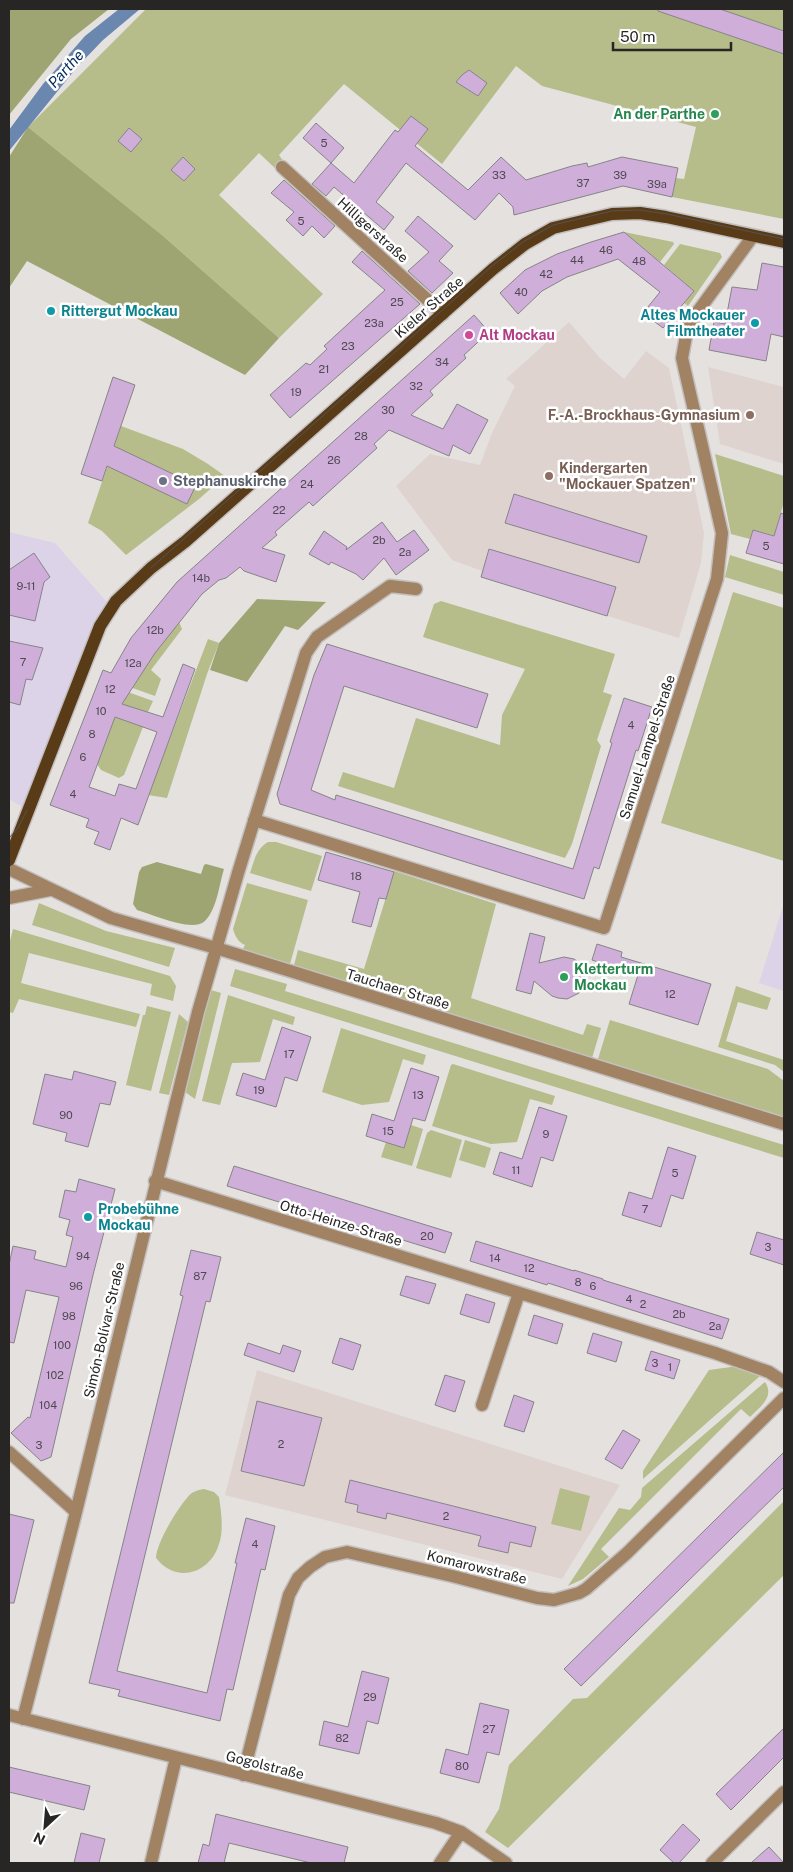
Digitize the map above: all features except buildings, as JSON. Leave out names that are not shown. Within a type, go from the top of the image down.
[{"type":"main road","name":"Kieler Straße","points":[[9,860],[100,626],[116,601],[151,568],[186,541],[525,244],[554,228],[612,214],[640,213],[753,236],[784,240]]},
{"type":"street","name":"Hilligerstraße","points":[[282,167],[443,314]]},
{"type":"street","name":"Samuel-Lampel-Straße","points":[[254,820],[604,928],[717,579],[722,532],[682,358],[688,325],[753,236]]},
{"type":"street","points":[[216,948],[306,653],[317,637],[390,586],[416,590]]},
{"type":"street","name":"Tauchaer Straße","points":[[9,870],[107,916],[784,1124]]},
{"type":"street","points":[[9,898],[50,890]]},
{"type":"street","name":"Simón-Bolívar-Straße","points":[[23,1719],[76,1512],[155,1181],[216,948]]},
{"type":"street","name":"Otto-Heinze-Straße","points":[[155,1181],[715,1353],[769,1372],[784,1382]]},
{"type":"street","points":[[482,1405],[519,1293]]},
{"type":"street","name":"Komarowstraße","points":[[243,1775],[289,1595],[298,1578],[310,1567],[325,1557],[346,1552],[537,1598],[554,1600],[568,1597],[586,1589],[627,1552],[784,1398]]},
{"type":"street","points":[[9,1452],[76,1512]]},
{"type":"street","name":"Gogolstraße","points":[[9,1716],[436,1822],[461,1832],[506,1863]]},
{"type":"street","points":[[151,1863],[176,1758]]},
{"type":"street","points":[[712,1863],[784,1792]]},
{"type":"street","points":[[440,1863],[461,1832]]},
{"type":"shaded area","name":"Kindergarten \"Mockauer Spatzen\"","points":[[569,322],[599,357],[624,379],[646,351],[669,368],[704,533],[701,563],[679,638],[481,577],[482,571],[452,560],[396,486],[430,454],[480,465],[492,433],[515,386],[506,379]]},
{"type":"shaded area","name":"F.-A.-Brockhaus-Gymnasium","points":[[708,367],[784,387],[784,464],[720,444]]},
{"type":"shaded area","points":[[9,532],[55,543],[112,608],[27,810],[9,799]]},
{"type":"shaded area","points":[[784,903],[784,991],[759,983]]},
{"type":"shaded area","points":[[257,1370],[620,1485],[562,1579],[225,1495]]},
{"type":"green space","points":[[9,9],[109,9],[71,39],[9,115]]},
{"type":"green space","points":[[146,9],[784,9],[784,219],[672,197],[676,178],[684,179],[696,127],[542,86],[516,66],[442,164],[344,84],[279,155],[285,164],[278,171],[259,153],[219,195],[323,294],[279,338],[162,235],[28,127]]},
{"type":"green space","points":[[28,127],[162,235],[279,338],[245,375],[27,261],[9,288],[9,157]]},
{"type":"green space","points":[[624,232],[673,242],[674,244],[660,262]]},
{"type":"green space","points":[[680,244],[720,253],[722,257],[688,306],[684,303],[694,291],[664,265]]},
{"type":"green space","points":[[121,426],[183,449],[225,476],[199,499],[126,555],[102,531],[88,523]]},
{"type":"green space","points":[[715,454],[784,476],[784,502],[776,529],[776,536],[753,530],[750,539],[731,534]]},
{"type":"green space","points":[[730,555],[784,572],[784,595],[725,577]]},
{"type":"green space","points":[[733,592],[784,608],[784,861],[661,823]]},
{"type":"green space","points":[[257,599],[326,602],[298,630],[285,626],[247,682],[210,670],[219,643]]},
{"type":"green space","points":[[441,601],[615,654],[603,692],[612,695],[597,740],[601,746],[572,844],[565,858],[338,786],[343,772],[394,788],[416,718],[500,745],[502,715],[525,669],[423,637],[434,604]]},
{"type":"green space","points":[[179,622],[182,629],[151,670],[161,679],[155,696],[127,686]]},
{"type":"green space","points":[[208,639],[219,643],[207,674],[167,798],[148,795]]},
{"type":"green space","points":[[125,691],[153,701],[148,712],[138,709],[133,723],[143,727],[124,775],[119,778],[101,770],[97,764]]},
{"type":"green space","points":[[268,842],[276,842],[322,856],[311,891],[250,873],[258,852]]},
{"type":"green space","points":[[157,862],[201,874],[206,864],[224,869],[215,903],[205,921],[199,924],[182,924],[137,910],[133,904],[139,872],[142,867]]},
{"type":"green space","points":[[394,871],[496,904],[471,998],[583,1035],[587,1024],[601,1028],[592,1058],[294,965],[298,950],[364,969]]},
{"type":"green space","points":[[247,883],[308,900],[290,964],[243,949],[245,945],[236,936],[233,929]]},
{"type":"green space","points":[[39,903],[106,931],[175,948],[169,967],[32,925]]},
{"type":"green space","points":[[13,929],[170,976],[176,986],[173,1001],[150,995],[152,984],[29,953],[21,983],[140,1014],[136,1027],[19,999],[13,1013],[9,1012],[9,945]]},
{"type":"green space","points":[[235,969],[287,984],[285,991],[784,1145],[784,1158],[230,986]]},
{"type":"green space","points":[[736,986],[771,998],[767,1010],[738,1002],[726,1041],[784,1060],[784,1072],[775,1065],[718,1047]]},
{"type":"green space","points":[[211,990],[221,993],[195,1099],[185,1092]]},
{"type":"green space","points":[[228,995],[295,1017],[293,1025],[273,1019],[260,1062],[232,1063],[220,1105],[202,1101]]},
{"type":"green space","points":[[147,1006],[171,1012],[151,1091],[126,1085],[143,1015],[145,1015]]},
{"type":"green space","points":[[179,1014],[188,1022],[169,1095],[159,1093]]},
{"type":"green space","points":[[610,1020],[768,1069],[784,1081],[784,1117],[598,1059]]},
{"type":"green space","points":[[341,1028],[426,1055],[423,1065],[403,1059],[389,1102],[362,1105],[322,1092]]},
{"type":"green space","points":[[453,1064],[555,1096],[552,1105],[530,1099],[517,1142],[491,1144],[432,1126],[451,1065]]},
{"type":"green space","points":[[411,1125],[423,1129],[412,1166],[381,1157],[386,1142],[404,1147]]},
{"type":"green space","points":[[431,1130],[462,1140],[451,1178],[416,1168],[427,1133]]},
{"type":"green space","points":[[465,1140],[491,1148],[485,1168],[459,1160]]},
{"type":"green space","points":[[738,1366],[760,1376],[643,1479],[643,1471],[709,1370]]},
{"type":"green space","points":[[765,1382],[768,1392],[762,1405],[750,1417],[741,1409],[601,1549],[609,1557],[583,1579],[568,1586],[619,1508],[630,1510],[641,1497],[642,1488]]},
{"type":"green space","points":[[560,1488],[590,1496],[581,1531],[551,1524]]},
{"type":"green space","points":[[204,1489],[214,1492],[219,1497],[222,1527],[221,1539],[215,1554],[200,1568],[192,1572],[182,1573],[173,1571],[156,1558],[159,1544],[183,1503],[194,1492]]},
{"type":"green space","points":[[784,1501],[784,1575],[508,1848],[485,1832],[499,1809],[509,1765],[573,1699],[587,1698]]},
{"type":"water","name":"Parthe","points":[[119,9],[140,9],[103,40],[78,66],[9,151],[9,130],[43,84],[85,36]]},
{"type":"tram line","points":[[151,568],[491,267],[523,242],[553,225],[612,211],[639,210],[667,214],[784,239]]},
{"type":"tram line","points":[[9,838],[18,828],[27,810]]},
{"type":"place","name":"An der Parthe","points":[[715,114]]},
{"type":"place","name":"Rittergut Mockau","points":[[51,311]]},
{"type":"place","name":"Altes Mockauer Filmtheater","points":[[755,323]]},
{"type":"place","name":"Alt Mockau","points":[[469,335]]},
{"type":"place","name":"F.-A.-Brockhaus-Gymnasium","points":[[750,415]]},
{"type":"place","name":"Kindergarten \"Mockauer Spatzen\"","points":[[549,476]]},
{"type":"place","name":"Stephanuskirche","points":[[163,481]]},
{"type":"place","name":"Kletterturm Mockau","points":[[564,977]]},
{"type":"place","name":"Probebühne Mockau","points":[[88,1217]]}]
